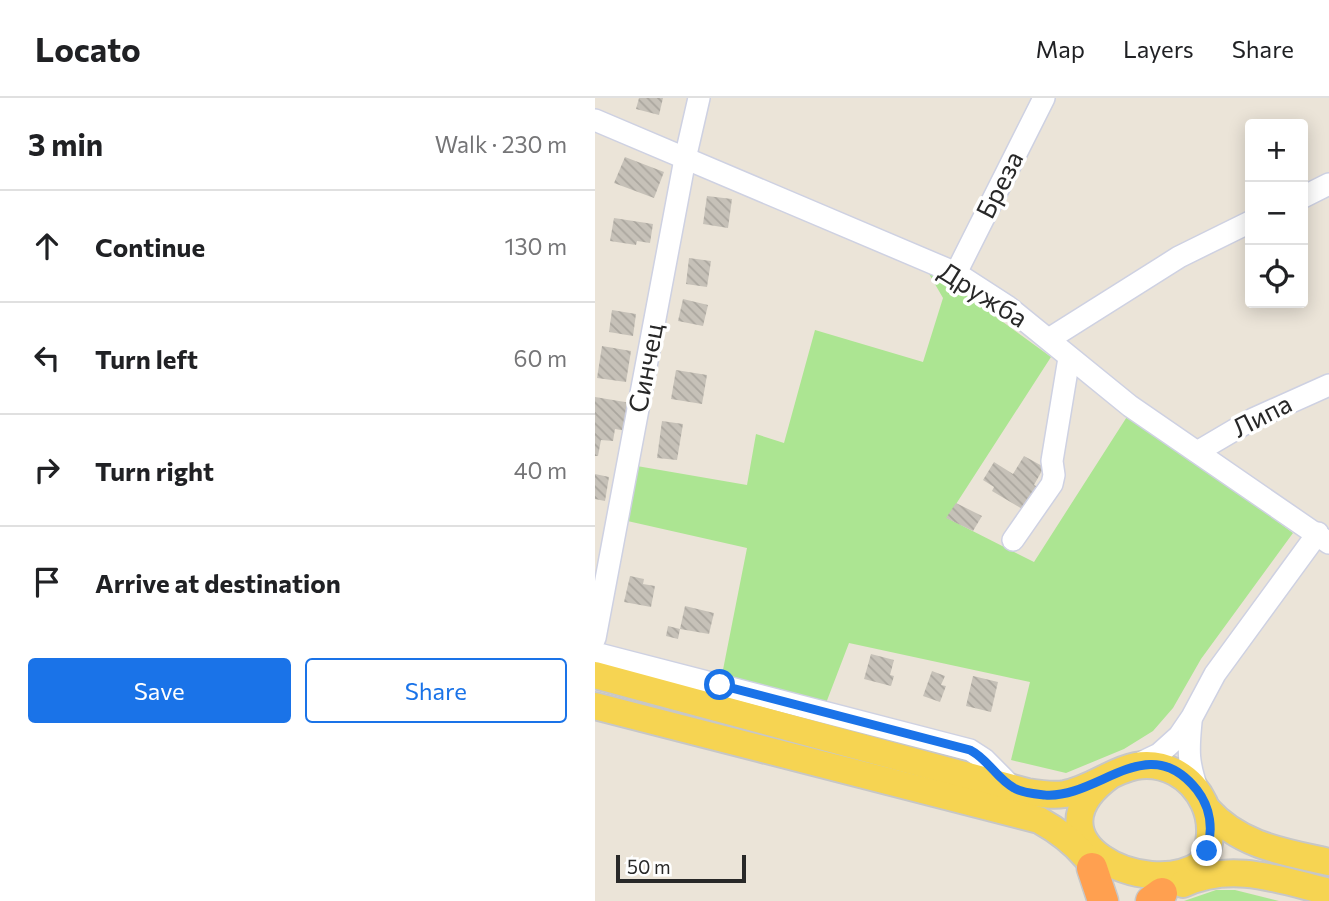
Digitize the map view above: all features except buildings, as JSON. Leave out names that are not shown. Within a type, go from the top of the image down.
[{"type":"highway","points":[[1089,862],[1103,901]]},
{"type":"main road","points":[[595,675],[1047,795],[1064,794],[1123,770],[1151,765],[1166,768],[1181,775],[1217,820],[1248,841],[1329,862]]},
{"type":"main road","points":[[595,706],[1039,820],[1074,843],[1107,883],[1126,893],[1163,894],[1195,878],[1241,872],[1329,892]]},
{"type":"main road","points":[[1089,862],[1080,833],[1083,808],[1096,787],[1123,770]]},
{"type":"main road","points":[[1163,894],[1189,878],[1204,859],[1210,834],[1202,800]]},
{"type":"street","name":"Синчец","points":[[595,638],[685,159],[699,98]]},
{"type":"street","name":"Бреза","points":[[956,273],[1044,98]]},
{"type":"street","name":"Дружба","points":[[595,120],[956,273],[1007,306],[1130,406],[1324,538]]},
{"type":"street","points":[[1308,194],[1329,184]]},
{"type":"street","points":[[1049,339],[1179,257],[1245,224]]},
{"type":"street","points":[[1013,540],[1052,484],[1052,461],[1069,358]]},
{"type":"street","name":"Липа","points":[[1197,452],[1252,419],[1329,385]]},
{"type":"street","points":[[1123,770],[1159,754],[1179,736],[1192,718],[1215,674],[1324,538]]},
{"type":"street","points":[[595,653],[970,750],[985,759],[1013,788]]},
{"type":"street","points":[[1192,718],[1188,749],[1191,770],[1202,800]]},
{"type":"green space","points":[[928,272],[966,295],[1051,357],[947,518],[1034,562],[1130,412],[1293,533],[1201,659],[1173,708],[1153,731],[1124,749],[1066,773],[1011,760],[1030,682],[849,643],[823,711],[720,685],[747,548],[623,520],[631,465],[747,485],[756,434],[784,443],[815,330],[923,362],[943,298]]},
{"type":"green space","points":[[1216,890],[1235,890],[1279,901],[1184,901]]},
{"type":"route","points":[[720,685],[970,750],[985,759],[1013,788],[1027,792],[1064,794],[1129,767],[1143,765],[1166,768],[1187,780],[1205,803],[1210,826],[1207,851]]}]
